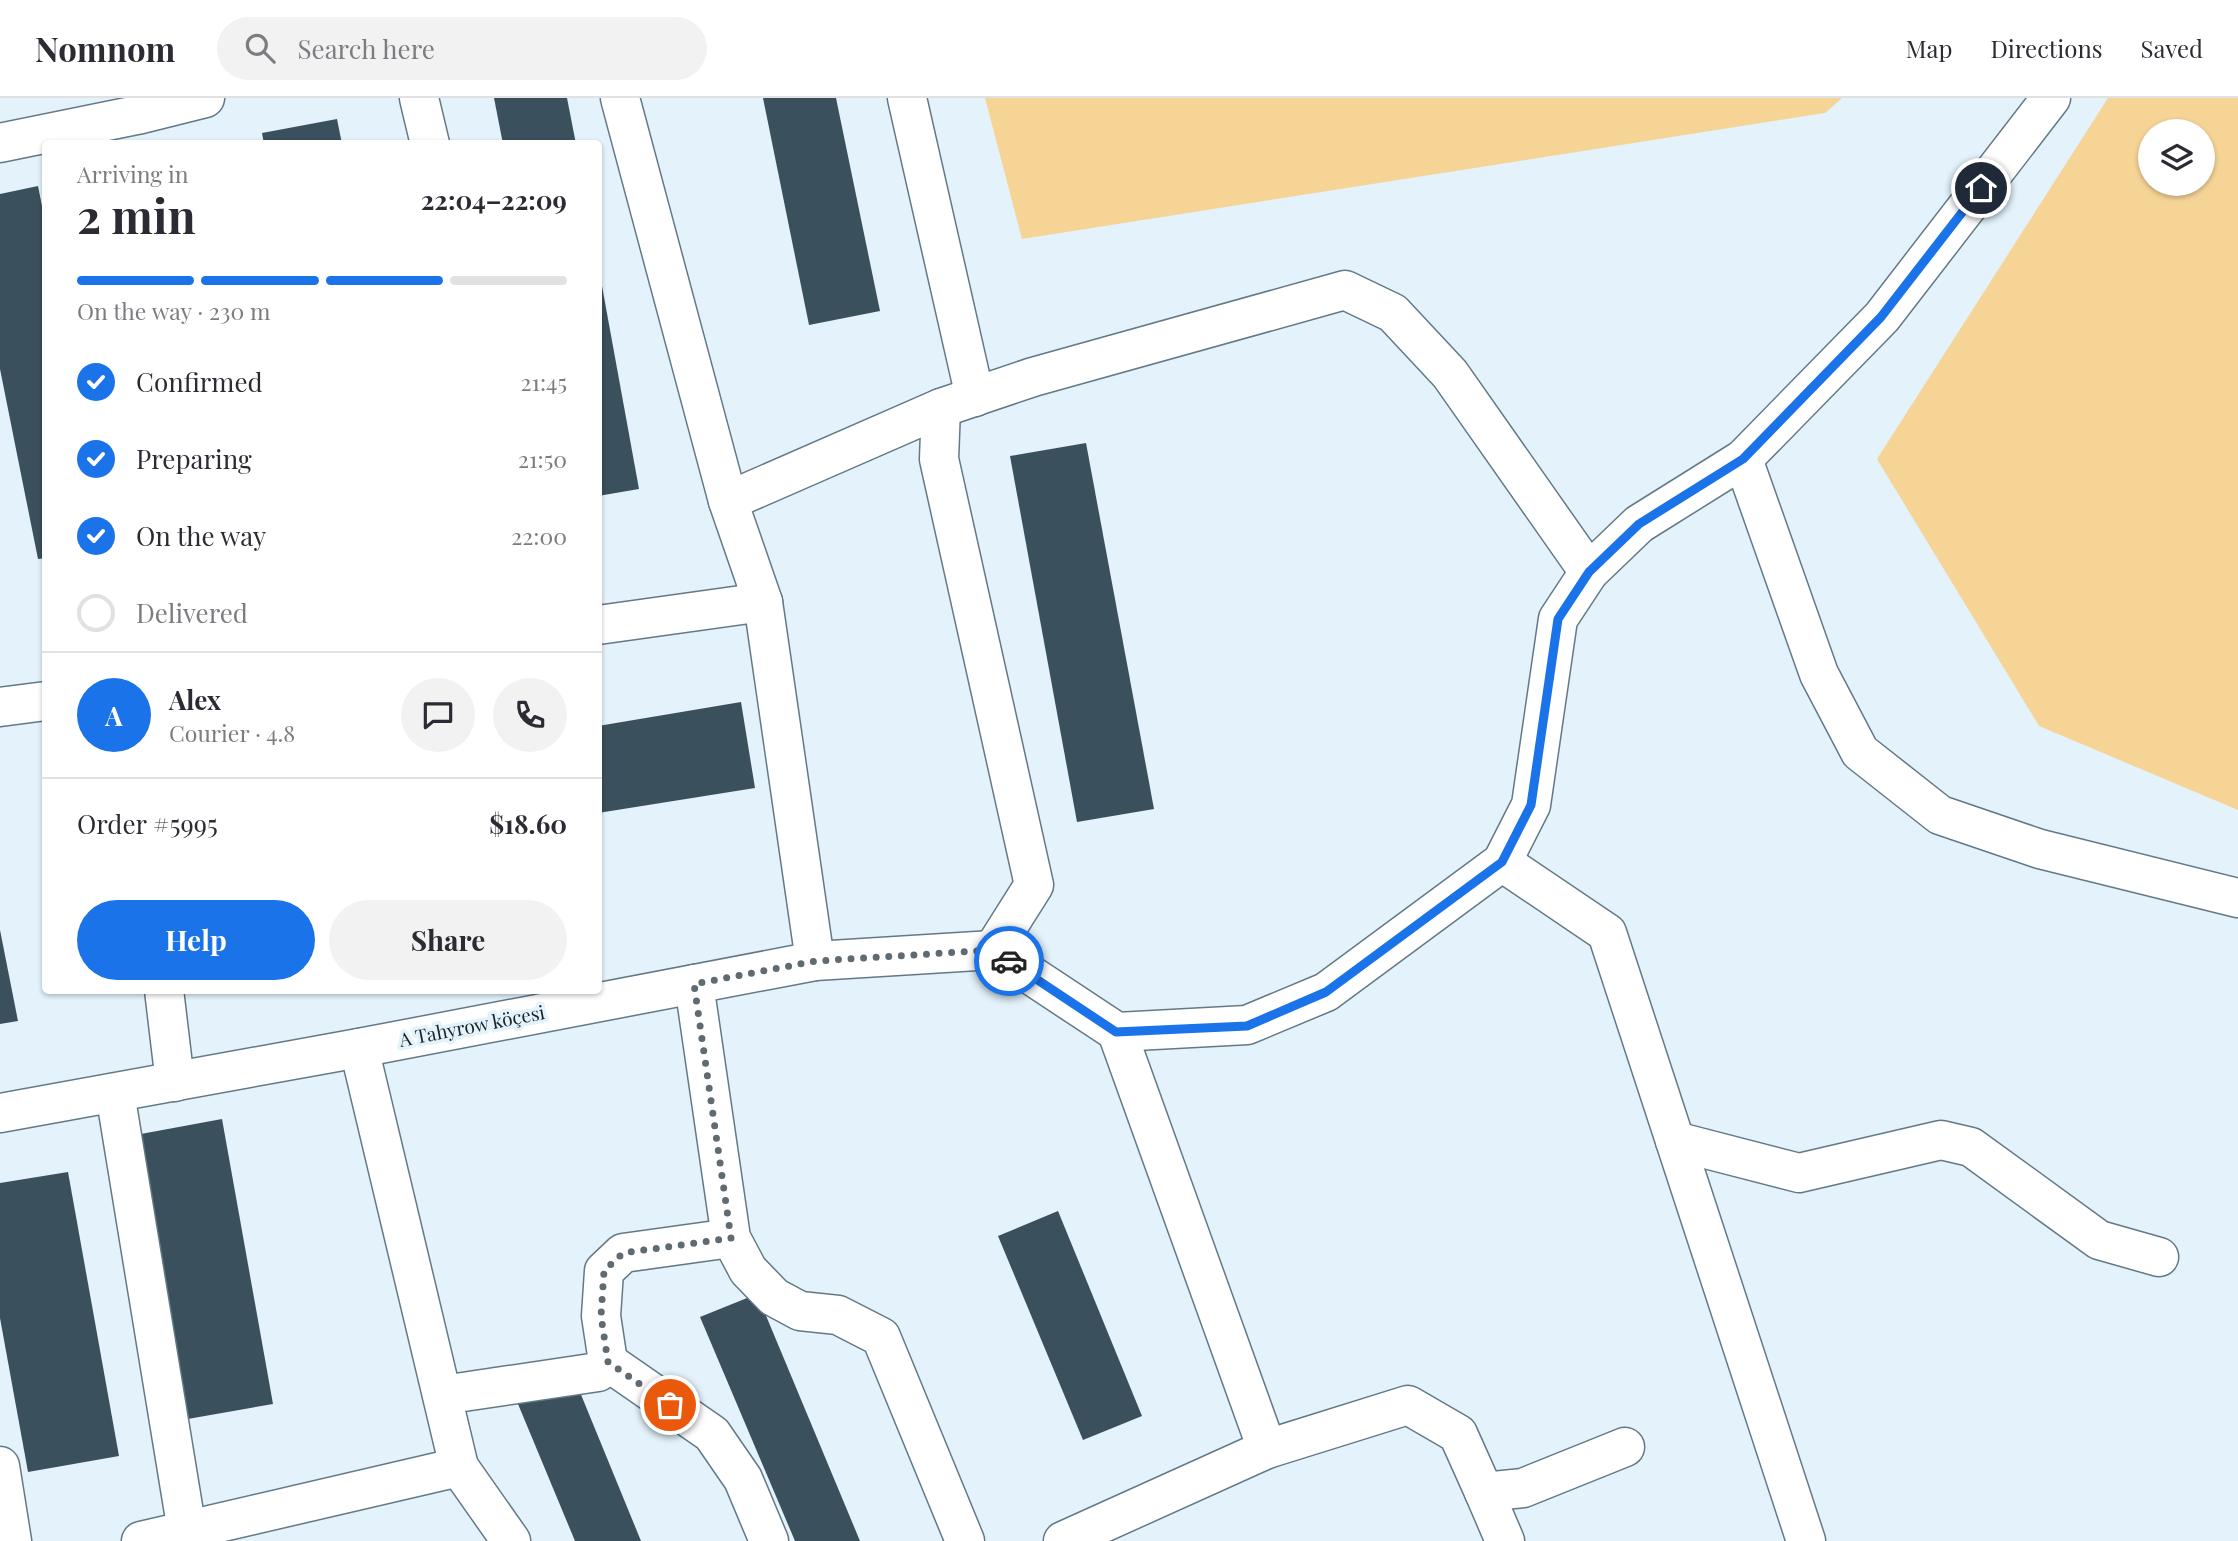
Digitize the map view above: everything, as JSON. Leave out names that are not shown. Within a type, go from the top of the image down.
[{"type":"street","points":[[0,143],[93,111],[140,129],[205,98]]},
{"type":"street","points":[[419,98],[429,140]]},
{"type":"street","points":[[620,98],[727,501],[763,603],[816,961]]},
{"type":"street","points":[[907,98],[958,402],[939,458],[1034,885],[993,950],[1116,1032],[1268,1449]]},
{"type":"street","points":[[1116,1032],[1247,1026],[1326,992],[1502,862],[1531,805],[1558,619],[1589,572],[1639,524],[1743,459],[1881,317],[2051,98]]},
{"type":"street","points":[[727,501],[958,402],[1032,377],[1345,290],[1393,313],[1450,374],[1589,572]]},
{"type":"street","points":[[1743,459],[1819,674],[1860,752],[1940,815],[2040,849],[2238,898]]},
{"type":"street","points":[[602,624],[763,603]]},
{"type":"street","points":[[0,707],[42,702]]},
{"type":"street","points":[[1502,862],[1607,933],[1806,1541]]},
{"type":"street","name":"A Tahyrow köçesi","points":[[0,1114],[816,961],[993,950]]},
{"type":"street","points":[[694,984],[731,1238],[747,1270],[774,1297],[800,1311],[838,1315],[881,1337],[965,1541]]},
{"type":"street","points":[[164,994],[175,1082]]},
{"type":"street","points":[[359,1048],[459,1467],[511,1541]]},
{"type":"street","points":[[115,1093],[187,1531]]},
{"type":"street","points":[[1675,1141],[1799,1173],[1941,1140],[1970,1147],[2099,1240],[2159,1257]]},
{"type":"street","points":[[731,1238],[623,1253],[604,1271],[601,1316],[608,1362],[712,1434],[743,1479],[769,1541]]},
{"type":"street","points":[[443,1395],[598,1372],[608,1362]]},
{"type":"street","points":[[1063,1541],[1268,1449],[1408,1405],[1458,1434],[1505,1541]]},
{"type":"street","points":[[1485,1492],[1523,1488],[1625,1447]]},
{"type":"street","points":[[0,1466],[12,1541]]},
{"type":"street","points":[[141,1541],[459,1467]]},
{"type":"shaded area","points":[[985,98],[1842,98],[1825,113],[1022,239]]},
{"type":"shaded area","points":[[2108,98],[2238,98],[2238,810],[2039,726],[1877,459]]},
{"type":"building","points":[[494,98],[567,98],[575,140],[502,140]]},
{"type":"building","points":[[763,98],[836,98],[880,311],[809,325]]},
{"type":"building","points":[[337,119],[341,140],[263,140],[262,133]]},
{"type":"building","points":[[38,186],[42,206],[42,558],[38,559],[0,369],[0,194]]},
{"type":"building","points":[[602,286],[639,489],[602,495]]},
{"type":"building","points":[[1086,443],[1154,809],[1077,822],[1010,456]]},
{"type":"building","points":[[741,702],[755,788],[602,812],[602,725]]},
{"type":"building","points":[[0,930],[18,1021],[0,1024]]},
{"type":"building","points":[[222,1119],[273,1404],[182,1420],[130,1136]]},
{"type":"building","points":[[68,1172],[119,1456],[28,1472],[0,1318],[0,1183]]},
{"type":"building","points":[[1058,1211],[1142,1416],[1083,1440],[998,1236]]},
{"type":"building","points":[[757,1294],[860,1541],[795,1541],[700,1317]]},
{"type":"building","points":[[575,1380],[641,1541],[575,1541],[518,1404]]},
{"type":"way so far","points":[[670,1405],[608,1362],[601,1316],[604,1271],[623,1253],[731,1238],[694,984],[816,961],[993,950],[1009,961]]},
{"type":"route","points":[[1009,961],[1116,1032],[1247,1026],[1326,992],[1502,862],[1531,805],[1558,619],[1589,572],[1639,524],[1743,459],[1881,317],[1981,188]]}]
